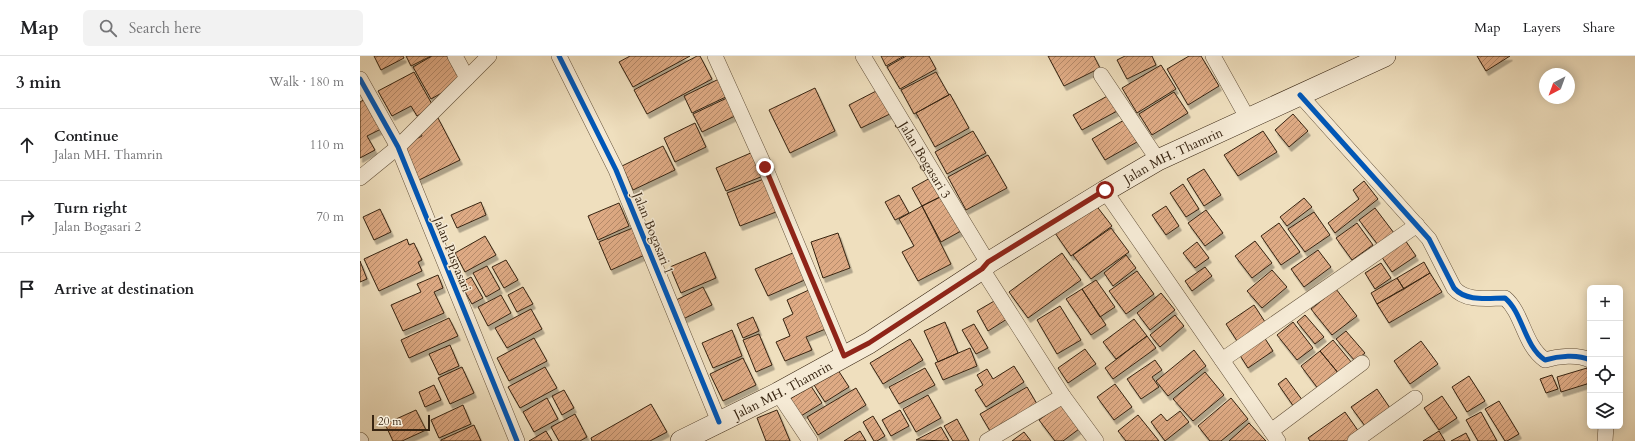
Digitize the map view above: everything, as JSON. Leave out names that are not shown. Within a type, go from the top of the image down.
[{"type":"main road","name":"Jalan MH. Thamrin","points":[[681,441],[778,393],[869,343],[985,266],[1105,190],[1158,160],[1385,56]]},
{"type":"street","points":[[454,56],[467,78]]},
{"type":"street","points":[[360,178],[398,147],[489,56]]},
{"type":"street","name":"Jalan Bogasari 1","points":[[559,56],[616,170],[719,422]]},
{"type":"street","points":[[716,56],[765,167],[844,356]]},
{"type":"street","name":"Jalan Bogasari 3","points":[[863,56],[985,266],[1063,396],[1096,441]]},
{"type":"street","points":[[1213,56],[1248,119]]},
{"type":"street","points":[[1101,75],[1158,160]]},
{"type":"street","name":"Jalan Puspasari","points":[[360,79],[398,147],[517,441]]},
{"type":"street","points":[[1300,95],[1429,239],[1454,288],[1460,295],[1478,298],[1505,298],[1510,303],[1538,356],[1545,360],[1554,357],[1574,357],[1587,359]]},
{"type":"street","points":[[1105,190],[1275,436],[1362,363]]},
{"type":"street","points":[[1222,360],[1417,225]]},
{"type":"street","points":[[778,393],[810,441]]},
{"type":"street","points":[[987,441],[1063,396]]},
{"type":"street","points":[[1355,441],[1415,398]]},
{"type":"street","points":[[1605,441],[1606,429]]},
{"type":"building","points":[[374,56],[403,56],[404,58],[381,70]]},
{"type":"building","points":[[406,56],[431,56],[411,66]]},
{"type":"building","points":[[432,56],[447,56],[461,82],[431,99],[413,67]]},
{"type":"building","points":[[630,56],[690,56],[633,87],[619,62]]},
{"type":"building","points":[[697,56],[700,56],[712,79],[647,114],[634,90]]},
{"type":"building","points":[[881,56],[904,56],[886,66]]},
{"type":"building","points":[[906,56],[929,56],[936,69],[900,89],[887,67]]},
{"type":"building","points":[[1048,56],[1094,56],[1100,68],[1064,86]]},
{"type":"building","points":[[1125,56],[1152,56],[1156,65],[1127,79],[1117,60]]},
{"type":"building","points":[[1189,56],[1201,56],[1219,86],[1188,105],[1167,69]]},
{"type":"building","points":[[1477,56],[1510,56],[1486,71]]},
{"type":"building","points":[[1161,65],[1176,89],[1137,113],[1122,88]]},
{"type":"building","points":[[414,72],[433,106],[417,116],[411,106],[392,116],[378,91]]},
{"type":"building","points":[[936,72],[949,95],[914,114],[901,90]]},
{"type":"building","points":[[721,78],[730,95],[692,113],[684,96]]},
{"type":"building","points":[[815,88],[835,131],[790,153],[769,110]]},
{"type":"building","points":[[882,88],[894,112],[861,128],[849,105]]},
{"type":"building","points":[[1174,92],[1188,113],[1152,135],[1139,114]]},
{"type":"building","points":[[950,94],[969,128],[935,147],[916,113]]},
{"type":"building","points":[[1111,94],[1119,110],[1082,130],[1073,115]]},
{"type":"building","points":[[729,97],[737,115],[702,132],[693,114]]},
{"type":"building","points":[[365,99],[381,129],[367,136],[375,150],[360,158],[360,102]]},
{"type":"building","points":[[1293,114],[1308,131],[1289,147],[1275,130]]},
{"type":"building","points":[[438,118],[460,160],[417,181],[400,147],[422,136],[419,128]]},
{"type":"building","points":[[1124,120],[1137,142],[1105,160],[1092,139]]},
{"type":"building","points":[[695,123],[706,147],[675,162],[664,138]]},
{"type":"building","points":[[973,131],[986,153],[947,174],[935,152]]},
{"type":"building","points":[[1263,131],[1277,152],[1238,176],[1224,155]]},
{"type":"building","points":[[663,146],[675,170],[633,190],[622,166]]},
{"type":"building","points":[[753,152],[763,176],[726,191],[716,168]]},
{"type":"building","points":[[988,155],[1007,188],[966,210],[948,177]]},
{"type":"building","points":[[1204,169],[1221,195],[1204,206],[1187,179]]},
{"type":"building","points":[[932,177],[942,196],[922,206],[912,188]]},
{"type":"building","points":[[764,179],[776,212],[740,226],[727,193]]},
{"type":"building","points":[[1364,181],[1378,199],[1335,233],[1328,223],[1359,199],[1353,190]]},
{"type":"building","points":[[1183,184],[1199,209],[1186,217],[1170,193]]},
{"type":"building","points":[[899,195],[909,213],[895,220],[885,202]]},
{"type":"building","points":[[942,196],[961,231],[941,242],[922,206]]},
{"type":"building","points":[[1304,198],[1312,207],[1287,226],[1280,217]]},
{"type":"building","points":[[481,202],[486,215],[457,228],[451,215]]},
{"type":"building","points":[[619,203],[629,226],[598,240],[588,216]]},
{"type":"building","points":[[1095,204],[1112,226],[1071,256],[1055,233]]},
{"type":"building","points":[[922,206],[951,264],[918,281],[902,252],[914,246],[899,219]]},
{"type":"building","points":[[1166,206],[1179,226],[1166,235],[1152,215]]},
{"type":"building","points":[[1375,208],[1394,233],[1378,245],[1359,220]]},
{"type":"building","points":[[380,209],[391,232],[374,240],[363,217]]},
{"type":"building","points":[[1206,210],[1223,233],[1205,246],[1188,223]]},
{"type":"building","points":[[1314,212],[1330,235],[1305,252],[1288,229]]},
{"type":"building","points":[[1279,223],[1300,252],[1281,265],[1261,236]]},
{"type":"building","points":[[1357,223],[1373,245],[1352,260],[1336,238]]},
{"type":"building","points":[[635,227],[647,254],[611,270],[599,242]]},
{"type":"building","points":[[1111,228],[1129,252],[1091,279],[1073,255]]},
{"type":"building","points":[[838,233],[850,268],[823,278],[811,242]]},
{"type":"building","points":[[485,236],[496,255],[465,272],[455,253]]},
{"type":"building","points":[[407,239],[409,245],[414,243],[422,260],[418,262],[422,271],[379,291],[364,259]]},
{"type":"building","points":[[1405,240],[1416,256],[1392,272],[1381,256]]},
{"type":"building","points":[[1255,241],[1272,263],[1252,278],[1235,256]]},
{"type":"building","points":[[1197,242],[1209,258],[1195,268],[1183,253]]},
{"type":"building","points":[[1318,250],[1331,267],[1304,287],[1291,269]]},
{"type":"building","points":[[705,252],[716,278],[681,293],[670,267]]},
{"type":"building","points":[[795,252],[807,279],[768,296],[755,269]]},
{"type":"building","points":[[1062,253],[1081,280],[1028,318],[1009,292]]},
{"type":"building","points":[[1126,255],[1136,268],[1113,286],[1104,273]]},
{"type":"building","points":[[506,260],[518,280],[504,288],[492,267]]},
{"type":"building","points":[[360,261],[367,279],[360,282]]},
{"type":"building","points":[[1424,262],[1430,273],[1404,289],[1397,278]]},
{"type":"building","points":[[1381,263],[1391,278],[1375,289],[1365,273]]},
{"type":"building","points":[[487,266],[500,289],[486,297],[473,273]]},
{"type":"building","points":[[1205,267],[1212,276],[1192,291],[1185,281]]},
{"type":"building","points":[[1272,270],[1287,287],[1262,308],[1247,291]]},
{"type":"building","points":[[1137,271],[1154,294],[1126,314],[1109,291]]},
{"type":"building","points":[[1430,273],[1442,292],[1389,323],[1377,304]]},
{"type":"building","points":[[438,275],[443,288],[434,292],[444,313],[403,331],[391,305],[421,292],[417,284]]},
{"type":"building","points":[[471,277],[483,298],[472,304],[460,283]]},
{"type":"building","points":[[1397,278],[1404,289],[1377,304],[1371,293]]},
{"type":"building","points":[[1096,280],[1115,307],[1100,317],[1082,289]]},
{"type":"building","points":[[523,287],[533,304],[517,312],[508,295]]},
{"type":"building","points":[[703,287],[712,305],[681,320],[672,302]]},
{"type":"building","points":[[811,289],[828,328],[806,337],[812,350],[785,361],[776,342],[790,336],[783,319],[793,314],[787,300]]},
{"type":"building","points":[[1082,289],[1106,325],[1091,335],[1066,299]]},
{"type":"building","points":[[1336,289],[1357,316],[1332,335],[1311,309]]},
{"type":"building","points":[[1161,293],[1175,310],[1150,330],[1137,313]]},
{"type":"building","points":[[501,295],[511,313],[488,326],[478,307]]},
{"type":"building","points":[[996,300],[1007,319],[988,331],[977,311]]},
{"type":"building","points":[[1254,305],[1267,325],[1239,344],[1226,324]]},
{"type":"building","points":[[1060,306],[1081,340],[1057,354],[1037,320]]},
{"type":"building","points":[[531,309],[542,329],[507,348],[495,328]]},
{"type":"building","points":[[1175,315],[1184,326],[1160,347],[1150,335]]},
{"type":"building","points":[[1305,315],[1324,337],[1315,344],[1297,322]]},
{"type":"building","points":[[753,317],[759,331],[743,338],[737,324]]},
{"type":"building","points":[[449,318],[458,336],[409,358],[401,340]]},
{"type":"building","points":[[1134,319],[1147,336],[1116,359],[1103,342]]},
{"type":"building","points":[[945,322],[958,353],[938,362],[924,331]]},
{"type":"building","points":[[1293,322],[1313,348],[1297,360],[1277,335]]},
{"type":"building","points":[[974,324],[988,348],[976,354],[962,330]]},
{"type":"building","points":[[732,330],[742,356],[713,368],[702,343]]},
{"type":"building","points":[[1346,331],[1365,353],[1355,361],[1336,339]]},
{"type":"building","points":[[759,334],[772,365],[756,372],[743,340]]},
{"type":"building","points":[[1147,336],[1156,348],[1113,379],[1105,368]]},
{"type":"building","points":[[1264,337],[1273,351],[1248,368],[1239,354]]},
{"type":"building","points":[[534,338],[547,361],[509,381],[497,358]]},
{"type":"building","points":[[910,339],[923,360],[883,384],[870,363]]},
{"type":"building","points":[[1333,340],[1352,363],[1339,374],[1320,351]]},
{"type":"building","points":[[1421,341],[1438,364],[1410,384],[1394,361]]},
{"type":"building","points":[[450,345],[459,366],[439,375],[429,354]]},
{"type":"building","points":[[970,348],[977,366],[943,380],[935,363]]},
{"type":"building","points":[[1085,349],[1096,364],[1068,383],[1058,368]]},
{"type":"building","points":[[1194,350],[1206,366],[1168,396],[1156,381]]},
{"type":"building","points":[[1320,351],[1339,374],[1319,390],[1301,366]]},
{"type":"building","points":[[743,358],[756,385],[723,401],[710,374]]},
{"type":"building","points":[[1155,360],[1162,370],[1152,377],[1159,387],[1141,399],[1127,379]]},
{"type":"building","points":[[1014,366],[1024,382],[986,407],[975,390],[983,385],[977,375],[987,369],[993,379]]},
{"type":"building","points":[[462,367],[474,393],[450,404],[438,378]]},
{"type":"building","points":[[545,367],[557,388],[520,408],[508,387]]},
{"type":"building","points":[[925,368],[935,385],[899,404],[889,387]]},
{"type":"building","points":[[1587,368],[1587,384],[1561,392],[1557,377]]},
{"type":"building","points":[[838,370],[849,387],[825,402],[814,385]]},
{"type":"building","points":[[1205,372],[1224,395],[1193,421],[1173,399]]},
{"type":"building","points":[[1552,375],[1558,389],[1546,393],[1540,379]]},
{"type":"building","points":[[1469,376],[1485,401],[1467,412],[1452,387]]},
{"type":"building","points":[[1286,378],[1303,401],[1294,407],[1278,384]]},
{"type":"building","points":[[1115,384],[1132,407],[1114,420],[1097,397]]},
{"type":"building","points":[[434,385],[441,400],[425,407],[419,392]]},
{"type":"building","points":[[811,386],[822,403],[796,419],[785,402]]},
{"type":"building","points":[[1027,387],[1037,404],[990,431],[980,414]]},
{"type":"building","points":[[856,388],[866,405],[818,435],[807,417]]},
{"type":"building","points":[[1377,389],[1390,408],[1365,426],[1351,407]]},
{"type":"building","points":[[564,390],[574,408],[562,415],[552,396]]},
{"type":"building","points":[[928,395],[941,418],[916,432],[903,409]]},
{"type":"building","points":[[1442,396],[1457,418],[1439,430],[1424,408]]},
{"type":"building","points":[[547,398],[558,419],[534,432],[523,412]]},
{"type":"building","points":[[1231,398],[1248,419],[1221,441],[1210,441],[1198,426]]},
{"type":"building","points":[[1499,401],[1519,434],[1507,441],[1505,441],[1485,409]]},
{"type":"building","points":[[651,404],[667,432],[650,441],[592,441],[591,438]]},
{"type":"building","points":[[1061,404],[1079,429],[1063,441],[1055,441],[1039,420]]},
{"type":"building","points":[[463,405],[471,424],[439,438],[431,420]]},
{"type":"building","points":[[416,410],[426,430],[402,441],[393,441],[385,424]]},
{"type":"building","points":[[777,410],[790,441],[766,441],[757,418]]},
{"type":"building","points":[[900,410],[909,426],[891,436],[882,420]]},
{"type":"building","points":[[1180,411],[1189,422],[1165,441],[1151,422],[1161,414],[1167,421]]},
{"type":"building","points":[[1345,412],[1359,432],[1347,441],[1310,441],[1308,438]]},
{"type":"building","points":[[1481,412],[1497,441],[1478,441],[1466,420]]},
{"type":"building","points":[[575,414],[587,437],[580,441],[559,441],[551,427]]},
{"type":"building","points":[[1138,415],[1159,441],[1126,441],[1118,431]]},
{"type":"building","points":[[873,416],[885,436],[877,441],[874,441],[863,422]]},
{"type":"building","points":[[957,419],[969,441],[953,441],[944,426]]},
{"type":"building","points":[[1249,423],[1266,441],[1229,441]]},
{"type":"building","points":[[474,425],[481,441],[441,441],[441,440]]},
{"type":"building","points":[[941,427],[949,441],[916,440]]},
{"type":"building","points":[[546,431],[552,441],[529,441]]},
{"type":"building","points":[[860,431],[866,441],[844,441]]},
{"type":"building","points":[[1439,431],[1445,441],[1423,441]]},
{"type":"building","points":[[1024,432],[1031,441],[1012,441]]},
{"type":"building","points":[[1466,433],[1470,441],[1451,441]]},
{"type":"cycle path","points":[[559,56],[616,170],[719,422]]},
{"type":"cycle path","points":[[360,79],[398,147],[517,441]]},
{"type":"cycle path","points":[[1300,95],[1429,239],[1454,288],[1471,297],[1485,299],[1505,298],[1516,312],[1532,347],[1545,360],[1568,356],[1587,359]]},
{"type":"route","points":[[765,167],[844,356],[869,343],[982,269],[988,262],[1105,190]]}]
